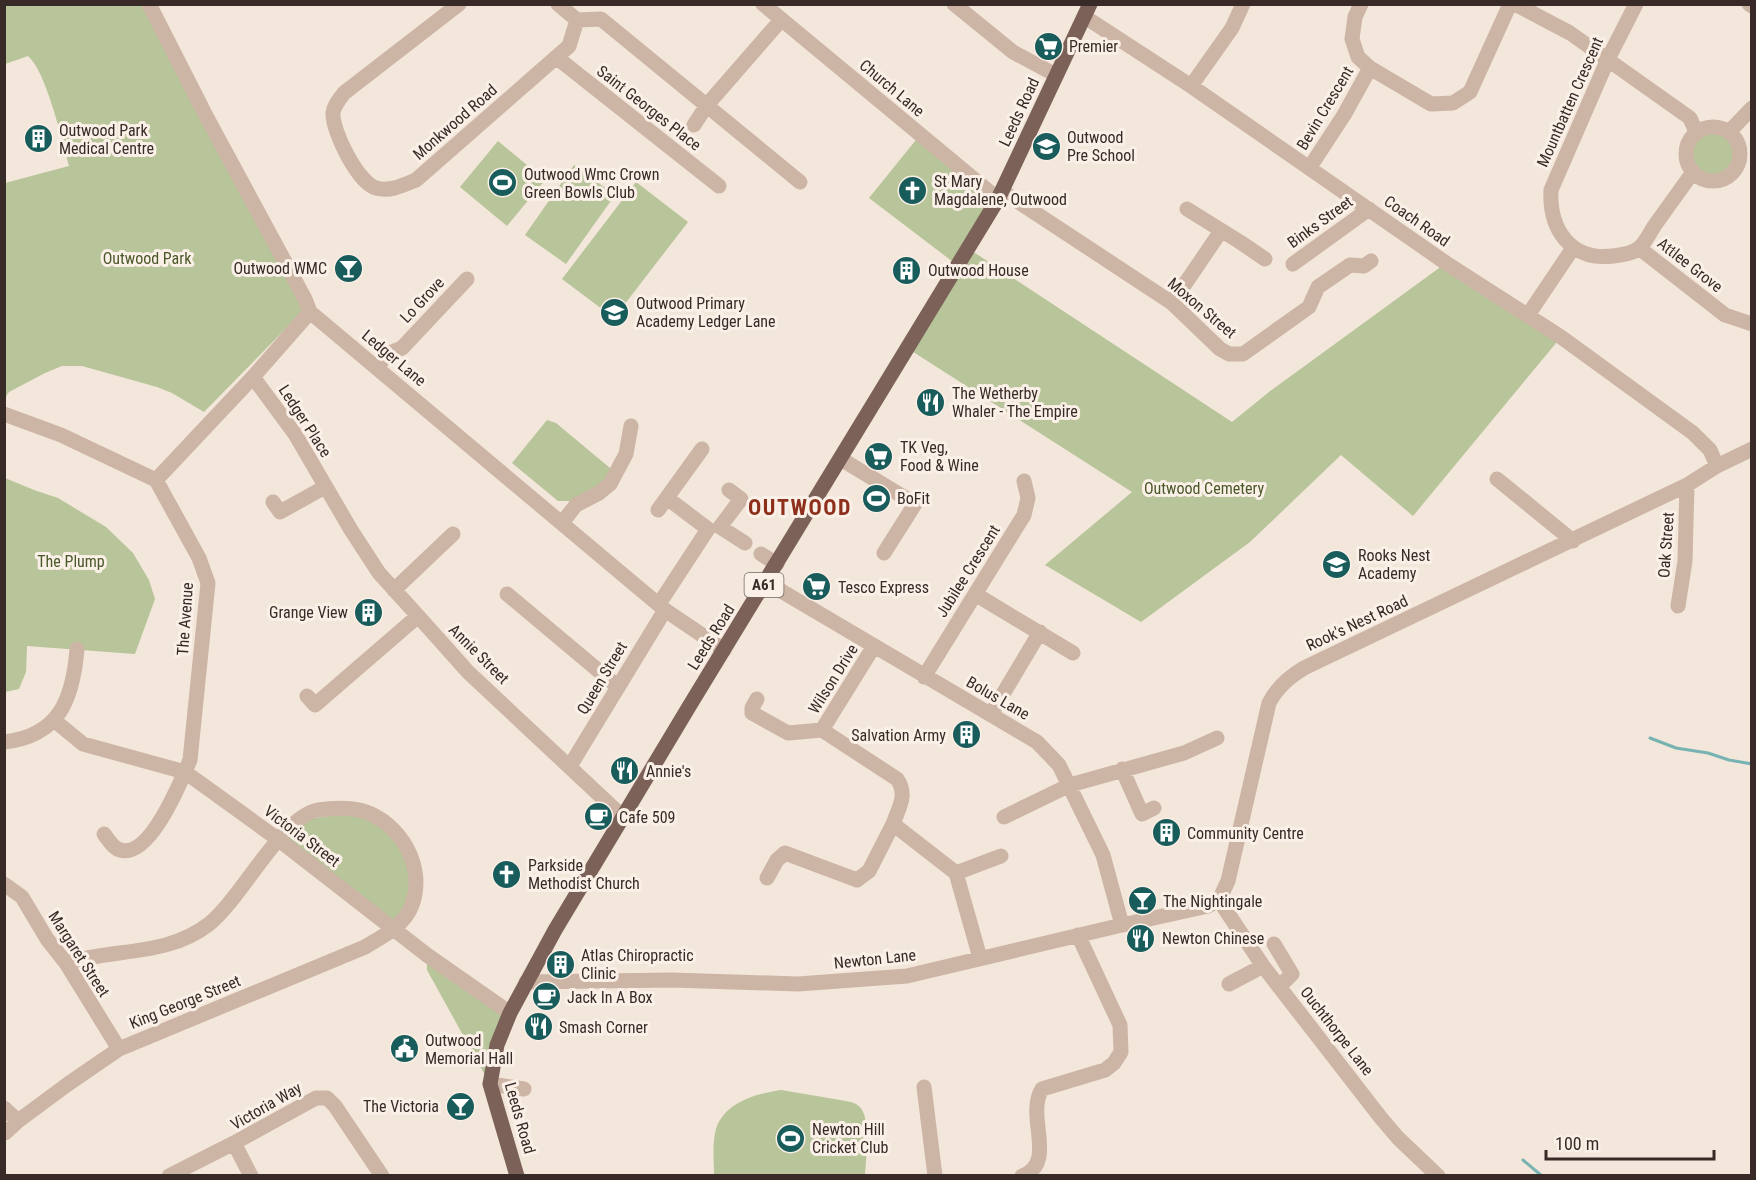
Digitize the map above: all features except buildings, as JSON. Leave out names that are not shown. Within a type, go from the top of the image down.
[{"type":"main road","name":"Leeds Road","points":[[517,1176],[490,1084],[497,1045],[510,1013],[526,982],[690,705],[1000,195],[1088,11]]},
{"type":"street","name":"Ledger Lane","points":[[149,4],[310,312],[662,607],[724,650]]},
{"type":"street","name":"Monkwood Road","points":[[459,4],[344,93],[335,104],[333,116],[349,158],[362,180],[376,188],[394,189],[417,180],[569,46],[577,20]]},
{"type":"street","points":[[558,4],[577,20],[601,19],[800,182]]},
{"type":"street","name":"Church Lane","points":[[763,4],[1000,195]]},
{"type":"street","points":[[954,4],[1013,52],[1056,75]]},
{"type":"street","points":[[1191,86],[1232,28],[1243,4]]},
{"type":"street","name":"Bevin Crescent","points":[[1361,4],[1355,17],[1352,39],[1358,57],[1370,68],[1431,104],[1454,103],[1470,92],[1510,4]]},
{"type":"street","points":[[1515,4],[1570,33],[1608,59],[1690,118],[1696,132]]},
{"type":"street","name":"Mountbatten Crescent","points":[[1573,248],[1558,231],[1550,207],[1551,190],[1608,59],[1636,4]]},
{"type":"street","name":"Coach Road","points":[[1088,11],[1191,86],[1446,262],[1528,315],[1694,433],[1710,450],[1718,466]]},
{"type":"street","points":[[694,125],[707,105],[781,20]]},
{"type":"street","name":"Saint Georges Place","points":[[556,57],[719,186]]},
{"type":"street","name":"Bevin Crescent","points":[[1310,167],[1344,115],[1370,68]]},
{"type":"street","points":[[1729,132],[1752,108]]},
{"type":"street","points":[[1713,126],[1729,132],[1739,146],[1745,165],[1719,180],[1701,178],[1693,172],[1686,159],[1688,143],[1696,132],[1713,126]]},
{"type":"street","points":[[1528,315],[1573,248],[1591,255],[1605,257],[1625,255],[1639,248],[1693,172]]},
{"type":"street","name":"Moxon Street","points":[[1000,195],[1172,303],[1220,349],[1229,354],[1243,354],[1309,307],[1318,287],[1350,265],[1364,266],[1371,261]]},
{"type":"street","points":[[1187,209],[1265,259]]},
{"type":"street","name":"Binks Street","points":[[1293,264],[1369,209]]},
{"type":"street","points":[[1172,303],[1221,231]]},
{"type":"street","name":"Attlee Grove","points":[[1639,248],[1725,315],[1752,324]]},
{"type":"street","name":"Lo Grove","points":[[376,368],[387,354],[402,348],[467,279]]},
{"type":"street","points":[[4,414],[61,435],[156,480],[253,377],[310,312]]},
{"type":"street","name":"Ledger Place","points":[[253,377],[295,434],[379,573],[418,616]]},
{"type":"street","points":[[562,524],[576,505],[599,493],[610,484],[626,454],[631,426]]},
{"type":"street","name":"Queen Street","points":[[570,766],[708,529],[662,504],[702,449]]},
{"type":"street","name":"Rook's Nest Road","points":[[1218,900],[1228,881],[1269,703],[1291,676],[1687,485],[1752,449]]},
{"type":"street","points":[[841,459],[915,504],[884,553]]},
{"type":"street","points":[[1497,479],[1573,541]]},
{"type":"street","name":"The Avenue","points":[[104,834],[114,847],[121,851],[135,849],[153,833],[190,760],[208,583],[200,558],[156,480]]},
{"type":"street","name":"Jubilee Crescent","points":[[924,676],[1024,515],[1028,498],[1024,481]]},
{"type":"street","name":"Oak Street","points":[[1678,606],[1685,561],[1687,485]]},
{"type":"street","points":[[273,502],[280,512],[325,487]]},
{"type":"street","points":[[729,490],[741,499],[720,527],[745,543]]},
{"type":"street","points":[[394,590],[453,534]]},
{"type":"street","points":[[761,554],[777,564]]},
{"type":"street","name":"Bolus Lane","points":[[766,582],[1037,742],[1059,765],[1103,855],[1122,925]]},
{"type":"street","points":[[507,594],[618,687]]},
{"type":"street","points":[[975,594],[1073,653]]},
{"type":"street","points":[[307,696],[315,705],[418,616]]},
{"type":"street","name":"Annie Street","points":[[418,616],[468,672],[624,818]]},
{"type":"street","points":[[990,714],[1040,632]]},
{"type":"street","name":"Wilson Drive","points":[[822,730],[874,646]]},
{"type":"street","points":[[4,742],[26,738],[40,732],[55,721],[83,666],[77,648]]},
{"type":"street","name":"Wilson Drive","points":[[757,699],[752,713],[788,734],[822,730],[897,779],[903,787],[893,824]]},
{"type":"street","name":"Victoria Street","points":[[55,721],[83,744],[185,772],[279,840],[393,930],[510,1013]]},
{"type":"street","points":[[1004,817],[1070,785],[1184,753],[1217,738]]},
{"type":"street","points":[[1122,770],[1142,813],[1154,808]]},
{"type":"street","points":[[66,963],[86,956],[157,948],[176,942],[209,924],[241,891],[296,821],[315,810],[339,808],[363,811],[386,822],[403,840],[413,861],[416,883],[411,906],[393,930]]},
{"type":"street","points":[[766,878],[777,860],[785,854],[857,880],[870,871],[893,824],[956,873],[980,958]]},
{"type":"street","points":[[956,873],[1002,856]]},
{"type":"street","name":"Margaret Street","points":[[4,884],[22,897],[119,1049]]},
{"type":"street","name":"Newton Lane","points":[[526,982],[672,980],[798,984],[907,976],[1198,909],[1218,900]]},
{"type":"street","name":"Ouchthorpe Lane","points":[[1218,900],[1263,966],[1387,1125],[1438,1176]]},
{"type":"street","name":"King George Street","points":[[5,1133],[18,1121],[119,1049],[365,947],[393,930]]},
{"type":"street","points":[[1022,1176],[1033,1172],[1039,1163],[1036,1106],[1037,1097],[1042,1089],[1105,1070],[1114,1063],[1121,1052],[1120,1025],[1078,935]]},
{"type":"street","points":[[1274,944],[1292,974],[1279,987]]},
{"type":"street","points":[[1229,984],[1263,966]]},
{"type":"street","points":[[490,1084],[524,1089]]},
{"type":"street","points":[[924,1087],[935,1176]]},
{"type":"street","name":"Victoria Way","points":[[251,1176],[234,1143],[316,1098],[327,1098],[335,1106],[382,1176]]},
{"type":"street","points":[[4,1108],[18,1121]]},
{"type":"street","points":[[169,1176],[234,1143]]},
{"type":"green space","name":"Outwood Park","points":[[5,5],[149,5],[305,299],[301,313],[204,412],[157,387],[82,366],[62,366],[45,373],[9,392],[5,398],[5,183],[69,166],[53,107],[35,64],[28,56],[5,64]]},
{"type":"green space","points":[[1713,127],[1723,129],[1732,135],[1738,144],[1740,154],[1738,164],[1732,173],[1723,179],[1713,181],[1703,179],[1694,173],[1688,164],[1686,154],[1688,144],[1694,135],[1703,129]]},
{"type":"green space","name":"Outwood Cemetery","points":[[920,135],[998,199],[969,249],[1232,422],[1269,392],[1446,263],[1561,337],[1413,516],[1341,455],[1250,542],[1141,622],[1045,565],[1132,492],[907,348],[957,265],[869,198]]},
{"type":"green space","name":"Outwood Wmc Crown Green Bowls Club","points":[[498,141],[545,180],[507,226],[460,187]]},
{"type":"green space","points":[[574,165],[615,195],[566,264],[525,235]]},
{"type":"green space","points":[[636,182],[688,222],[614,318],[562,279]]},
{"type":"green space","points":[[547,420],[556,423],[616,473],[576,505],[569,501],[558,501],[512,463]]},
{"type":"green space","name":"The Plump","points":[[5,478],[58,498],[106,527],[133,553],[149,580],[155,599],[135,654],[27,646],[26,672],[19,689],[5,692]]},
{"type":"green space","points":[[363,811],[403,840],[416,883],[393,930],[279,840],[296,821]]},
{"type":"green space","points":[[427,955],[510,1013],[490,1084],[427,970]]},
{"type":"green space","name":"Newton Hill Cricket Club","points":[[781,1090],[848,1101],[860,1107],[866,1120],[867,1130],[865,1175],[714,1175],[716,1129],[726,1112],[752,1097]]},
{"type":"waterway","points":[[1650,738],[1676,748],[1752,764]]},
{"type":"waterway","points":[[1523,1160],[1542,1176]]},
{"type":"place","name":"Premier","points":[[1048,46]]},
{"type":"place","name":"Outwood Park Medical Centre","points":[[38,139]]},
{"type":"place","name":"Outwood Pre School","points":[[1046,146]]},
{"type":"place","name":"Outwood Wmc Crown Green Bowls Club","points":[[503,183]]},
{"type":"place","name":"St Mary Magdalene, Outwood","points":[[913,190]]},
{"type":"place","name":"Outwood WMC","points":[[348,268]]},
{"type":"place","name":"Outwood House","points":[[907,270]]},
{"type":"place","name":"Outwood Primary Academy Ledger Lane","points":[[615,312]]},
{"type":"place","name":"The Wetherby Whaler - The Empire","points":[[931,402]]},
{"type":"place","name":"TK Veg, Food & Wine","points":[[879,456]]},
{"type":"place","name":"BoFit","points":[[876,498]]},
{"type":"place","name":"Rooks Nest Academy","points":[[1337,564]]},
{"type":"place","name":"Tesco Express","points":[[817,587]]},
{"type":"place","name":"Grange View","points":[[369,612]]},
{"type":"place","name":"Salvation Army","points":[[967,735]]},
{"type":"place","name":"Annie's","points":[[625,771]]},
{"type":"place","name":"Cafe 509","points":[[598,817]]},
{"type":"place","name":"Community Centre","points":[[1166,833]]},
{"type":"place","name":"Parkside Methodist Church","points":[[507,874]]},
{"type":"place","name":"The Nightingale","points":[[1142,901]]},
{"type":"place","name":"Newton Chinese","points":[[1141,938]]},
{"type":"place","name":"Atlas Chiropractic Clinic","points":[[560,964]]},
{"type":"place","name":"Jack In A Box","points":[[546,997]]},
{"type":"place","name":"Smash Corner","points":[[538,1027]]},
{"type":"place","name":"Outwood Memorial Hall","points":[[404,1049]]},
{"type":"place","name":"The Victoria","points":[[460,1106]]},
{"type":"place","name":"Newton Hill Cricket Club","points":[[791,1138]]},
{"type":"district","name":"OUTWOOD","points":[[800,507]]}]
